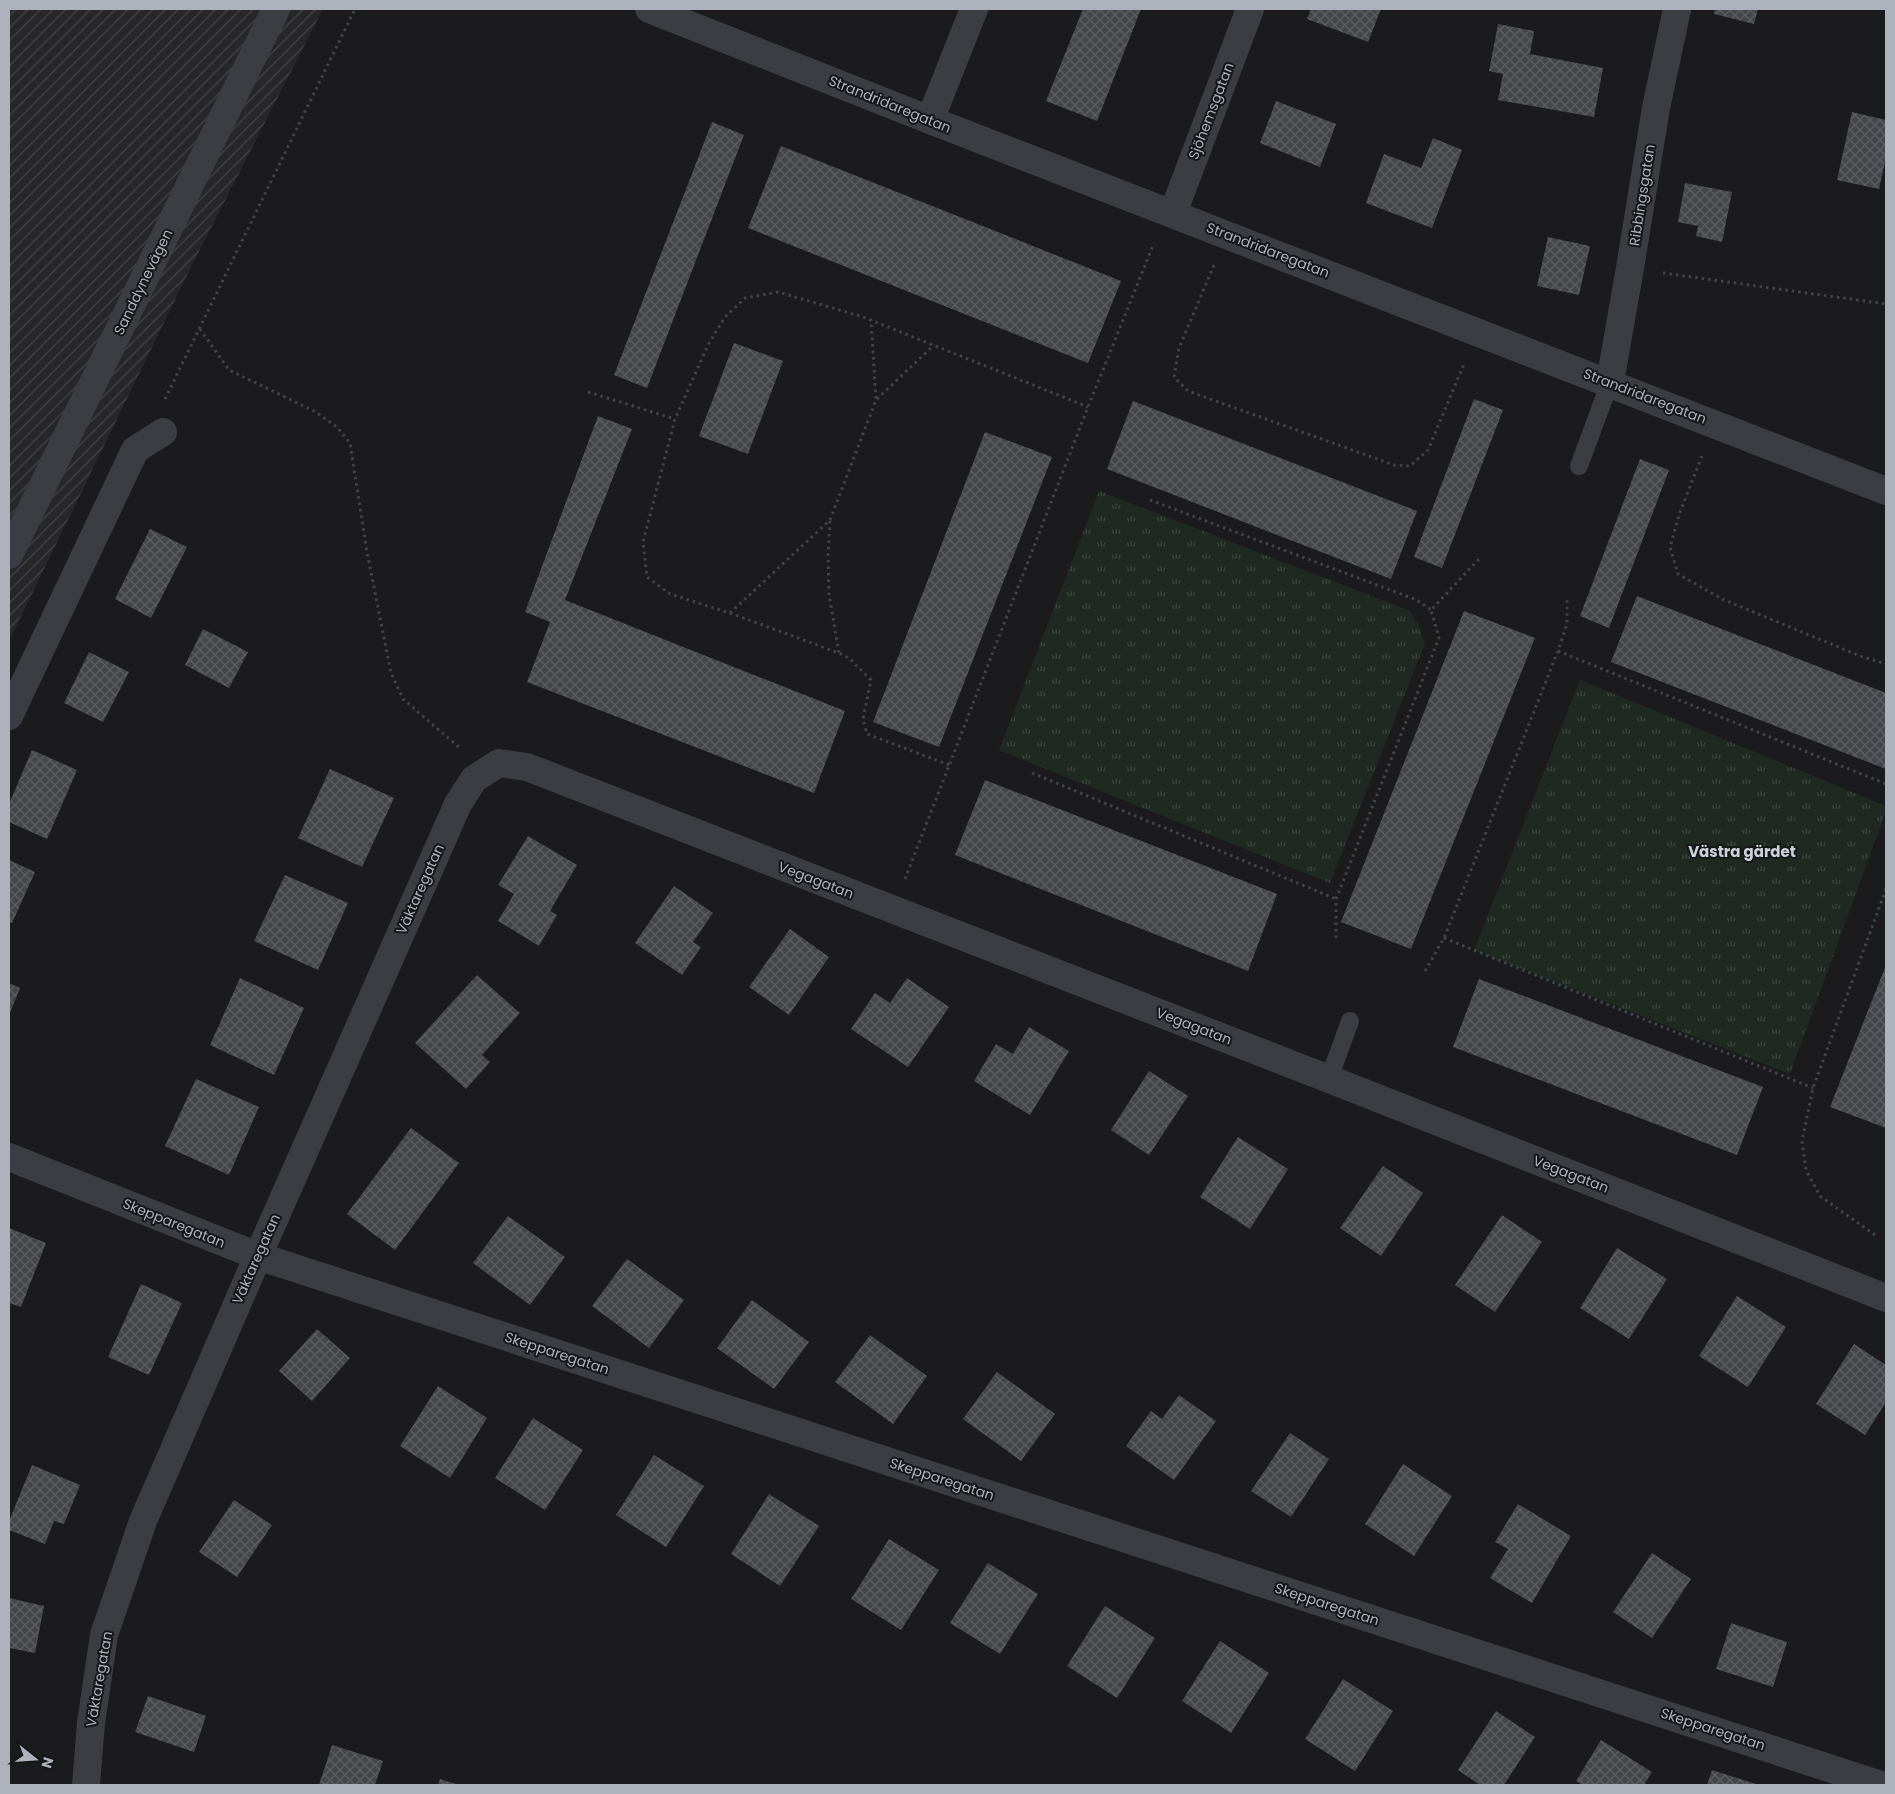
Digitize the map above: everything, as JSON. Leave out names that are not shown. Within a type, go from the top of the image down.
[{"type":"street","name":"Sanddynevägen","points":[[9,555],[276,9]]},
{"type":"street","name":"Strandridaregatan","points":[[649,9],[1886,491]]},
{"type":"street","points":[[930,120],[974,9]]},
{"type":"street","name":"Sjöhemsgatan","points":[[1173,213],[1250,9]]},
{"type":"street","name":"Ribbingsgatan","points":[[1610,382],[1656,108],[1677,9]]},
{"type":"street","points":[[9,716],[135,450],[163,432]]},
{"type":"street","name":"Vegagatan","points":[[492,768],[527,768],[1329,1079],[1886,1298]]},
{"type":"street","name":"Väktaregatan","points":[[89,1784],[91,1723],[104,1635],[143,1521],[458,804],[474,779],[492,768]]},
{"type":"street","name":"Skepparegatan","points":[[9,1157],[258,1256],[1881,1785]]},
{"type":"lane","points":[[1579,466],[1610,382]]},
{"type":"lane","points":[[1329,1079],[1350,1020]]},
{"type":"path","points":[[163,432],[164,404],[355,9]]},
{"type":"path","points":[[893,910],[1088,408],[1158,235]]},
{"type":"path","points":[[1218,256],[1179,348],[1174,377],[1188,391],[1394,465],[1410,466],[1428,450],[1467,356]]},
{"type":"path","points":[[1630,268],[1886,304]]},
{"type":"path","points":[[949,765],[867,734],[863,719],[870,680],[849,658],[730,613],[670,594],[647,576],[643,542],[675,419],[708,345],[725,317],[745,298],[778,292],[871,320],[1088,408]]},
{"type":"path","points":[[839,654],[829,594],[828,555],[830,520],[876,400],[871,320]]},
{"type":"path","points":[[200,329],[229,370],[314,411],[337,427],[350,443],[367,552],[391,673],[403,699],[492,768]]},
{"type":"path","points":[[876,400],[934,345]]},
{"type":"path","points":[[588,392],[675,419]]},
{"type":"path","points":[[1703,452],[1680,512],[1670,547],[1678,574],[1722,599],[1860,656],[1886,664]]},
{"type":"path","points":[[1150,500],[1417,600],[1431,610],[1439,638],[1336,899],[1336,938]]},
{"type":"path","points":[[730,613],[830,520]]},
{"type":"path","points":[[1431,610],[1479,559]]},
{"type":"path","points":[[1425,971],[1444,938],[1558,650],[1567,624],[1566,598]]},
{"type":"path","points":[[1558,650],[1886,784]]},
{"type":"path","points":[[1032,773],[1336,899]]},
{"type":"path","points":[[1875,1235],[1820,1196],[1806,1170],[1802,1141],[1813,1088],[1886,889]]},
{"type":"path","points":[[1444,938],[1813,1088]]},
{"type":"shaded area","points":[[9,9],[323,9],[192,265],[9,641]]},
{"type":"green space","points":[[1099,491],[1410,611],[1425,643],[1330,883],[999,750]]},
{"type":"green space","points":[[1580,680],[1886,806],[1886,811],[1790,1074],[1474,950]]},
{"type":"building","points":[[1083,9],[1141,9],[1097,121],[1046,101]]},
{"type":"building","points":[[1311,9],[1381,9],[1368,42],[1307,19]]},
{"type":"building","points":[[1715,9],[1758,9],[1754,24],[1714,14]]},
{"type":"building","points":[[1498,24],[1534,31],[1530,54],[1603,68],[1594,117],[1498,100],[1503,74],[1489,71]]},
{"type":"building","points":[[1276,101],[1336,124],[1320,167],[1260,143]]},
{"type":"building","points":[[1852,112],[1886,120],[1886,157],[1879,189],[1837,180]]},
{"type":"building","points":[[712,122],[744,135],[647,388],[614,375]]},
{"type":"building","points":[[1433,138],[1462,150],[1432,228],[1366,203],[1384,154],[1421,168]]},
{"type":"building","points":[[781,146],[1121,281],[1088,363],[748,228]]},
{"type":"building","points":[[1685,183],[1732,192],[1722,242],[1696,236],[1698,226],[1678,222]]},
{"type":"building","points":[[1548,237],[1590,246],[1579,295],[1537,286]]},
{"type":"building","points":[[734,343],[783,361],[748,454],[699,436]]},
{"type":"building","points":[[1474,399],[1503,410],[1442,568],[1414,557]]},
{"type":"building","points":[[1133,401],[1417,511],[1391,579],[1107,469]]},
{"type":"building","points":[[598,416],[632,429],[565,600],[845,711],[814,793],[527,682],[550,622],[525,612]]},
{"type":"building","points":[[985,432],[1052,457],[939,747],[873,722]]},
{"type":"building","points":[[1640,459],[1669,470],[1609,628],[1580,616]]},
{"type":"building","points":[[150,529],[187,547],[151,618],[115,599]]},
{"type":"building","points":[[1637,596],[1886,693],[1886,769],[1611,662]]},
{"type":"building","points":[[1464,611],[1535,638],[1411,949],[1341,922]]},
{"type":"building","points":[[203,629],[248,652],[229,688],[185,665]]},
{"type":"building","points":[[89,652],[129,672],[103,722],[64,703]]},
{"type":"building","points":[[32,750],[77,770],[47,839],[9,822],[9,804]]},
{"type":"building","points":[[330,769],[394,798],[362,867],[298,838]]},
{"type":"building","points":[[985,780],[1277,894],[1248,971],[955,855]]},
{"type":"building","points":[[528,836],[577,865],[550,911],[557,915],[539,946],[498,921],[514,894],[498,885]]},
{"type":"building","points":[[9,860],[35,872],[12,923],[9,922]]},
{"type":"building","points":[[285,875],[348,903],[318,970],[254,941]]},
{"type":"building","points":[[674,886],[713,913],[693,942],[701,947],[682,975],[635,943]]},
{"type":"building","points":[[790,929],[829,957],[789,1015],[749,987]]},
{"type":"building","points":[[1886,965],[1886,1128],[1830,1107]]},
{"type":"building","points":[[477,975],[520,1013],[482,1055],[490,1062],[466,1089],[415,1043]]},
{"type":"building","points":[[240,978],[304,1008],[274,1075],[210,1045]]},
{"type":"building","points":[[907,978],[949,1007],[908,1067],[851,1029],[875,993],[890,1003]]},
{"type":"building","points":[[1479,979],[1763,1087],[1737,1155],[1453,1047]]},
{"type":"building","points":[[9,983],[20,988],[9,1015]]},
{"type":"building","points":[[1029,1027],[1069,1051],[1030,1115],[974,1081],[996,1044],[1013,1054]]},
{"type":"building","points":[[1149,1071],[1188,1096],[1149,1155],[1111,1130]]},
{"type":"building","points":[[196,1079],[259,1107],[229,1175],[165,1146]]},
{"type":"building","points":[[411,1128],[459,1163],[395,1250],[347,1214]]},
{"type":"building","points":[[1238,1137],[1288,1169],[1250,1229],[1200,1197]]},
{"type":"building","points":[[1383,1166],[1423,1193],[1381,1256],[1340,1228]]},
{"type":"building","points":[[1502,1215],[1542,1242],[1495,1312],[1455,1285]]},
{"type":"building","points":[[508,1216],[565,1257],[530,1305],[473,1263]]},
{"type":"building","points":[[9,1228],[46,1243],[21,1307],[9,1303]]},
{"type":"building","points":[[1617,1248],[1667,1279],[1629,1339],[1580,1308]]},
{"type":"building","points":[[627,1259],[684,1300],[649,1348],[592,1306]]},
{"type":"building","points":[[141,1284],[182,1303],[149,1375],[108,1357]]},
{"type":"building","points":[[1737,1296],[1786,1327],[1748,1387],[1699,1356]]},
{"type":"building","points":[[752,1300],[809,1342],[774,1389],[717,1348]]},
{"type":"building","points":[[317,1329],[350,1358],[312,1401],[279,1371]]},
{"type":"building","points":[[870,1335],[927,1376],[893,1424],[835,1382]]},
{"type":"building","points":[[1854,1344],[1886,1365],[1886,1402],[1865,1435],[1816,1404]]},
{"type":"building","points":[[997,1372],[1055,1414],[1021,1461],[963,1419]]},
{"type":"building","points":[[438,1386],[487,1418],[450,1478],[400,1446]]},
{"type":"building","points":[[1179,1395],[1216,1421],[1174,1480],[1126,1446],[1151,1411],[1162,1419]]},
{"type":"building","points":[[533,1418],[583,1450],[545,1510],[495,1478]]},
{"type":"building","points":[[1290,1433],[1329,1459],[1291,1517],[1251,1491]]},
{"type":"building","points":[[654,1455],[704,1486],[666,1547],[616,1515]]},
{"type":"building","points":[[1403,1464],[1452,1496],[1414,1556],[1365,1524]]},
{"type":"building","points":[[32,1465],[80,1485],[64,1524],[54,1521],[45,1544],[9,1530],[9,1521]]},
{"type":"building","points":[[769,1494],[819,1526],[780,1586],[731,1554]]},
{"type":"building","points":[[234,1500],[272,1525],[237,1577],[199,1552]]},
{"type":"building","points":[[1518,1504],[1571,1536],[1532,1603],[1490,1578],[1508,1549],[1495,1542]]},
{"type":"building","points":[[889,1539],[939,1570],[901,1630],[851,1599]]},
{"type":"building","points":[[1652,1553],[1691,1579],[1652,1638],[1613,1612]]},
{"type":"building","points":[[988,1563],[1038,1594],[1000,1654],[950,1623]]},
{"type":"building","points":[[9,1598],[44,1606],[35,1653],[9,1648]]},
{"type":"building","points":[[1105,1606],[1155,1638],[1117,1698],[1067,1666]]},
{"type":"building","points":[[1731,1623],[1787,1642],[1773,1687],[1716,1669]]},
{"type":"building","points":[[1220,1641],[1269,1673],[1231,1733],[1182,1701]]},
{"type":"building","points":[[1343,1679],[1393,1711],[1355,1771],[1305,1739]]},
{"type":"building","points":[[148,1696],[206,1716],[194,1752],[135,1732]]},
{"type":"building","points":[[1496,1711],[1535,1737],[1504,1785],[1480,1785],[1458,1770]]},
{"type":"building","points":[[1601,1740],[1652,1772],[1644,1785],[1582,1785],[1576,1781]]},
{"type":"building","points":[[332,1745],[383,1761],[375,1785],[319,1785]]},
{"type":"building","points":[[1712,1770],[1759,1785],[1707,1785]]},
{"type":"building","points":[[440,1779],[459,1785],[438,1785]]},
{"type":"district","name":"Västra gärdet","points":[[1742,851]]}]
